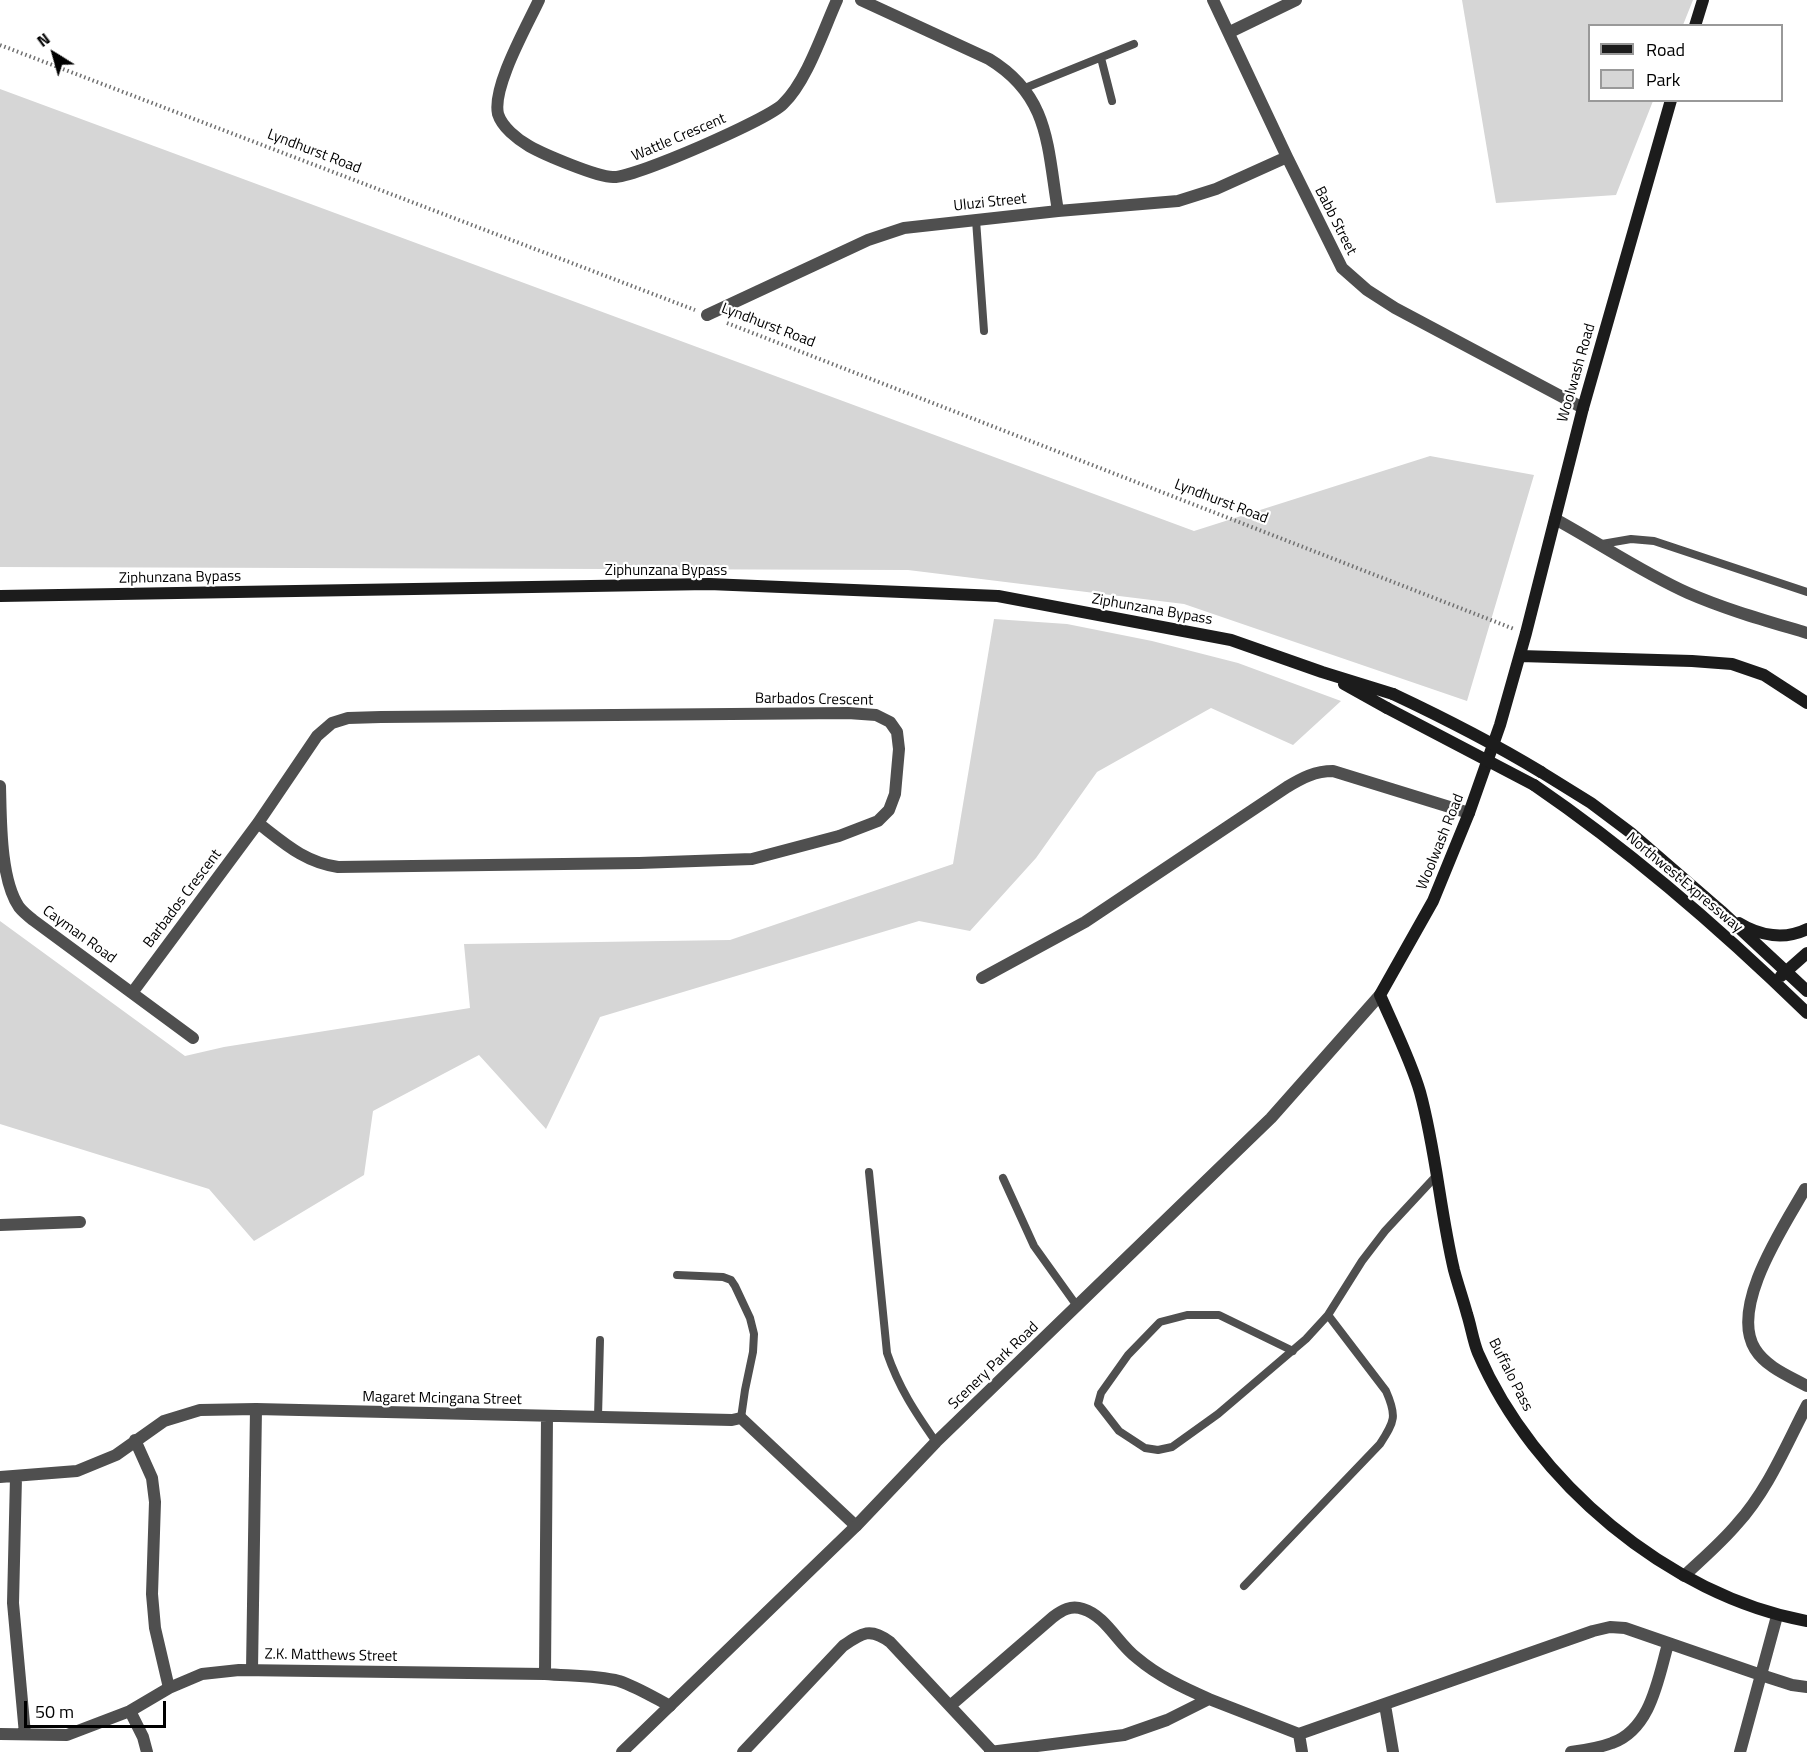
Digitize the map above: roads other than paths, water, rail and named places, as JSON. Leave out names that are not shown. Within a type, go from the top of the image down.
[{"type":"main road","points":[[1696,24],[1703,0]]},
{"type":"main road","name":"Woolwash Road","points":[[1380,995],[1433,901],[1469,813],[1500,725],[1520,656],[1583,408],[1670,102]]},
{"type":"main road","name":"Ziphunzana Bypass","points":[[0,596],[709,584],[998,596],[1232,639],[1322,672],[1393,694]]},
{"type":"main road","points":[[1520,656],[1732,664],[1764,675],[1807,703]]},
{"type":"main road","name":"Ziphunzana Bypass","points":[[1322,672],[1387,708]]},
{"type":"main road","name":"Northwest Expressway","points":[[1393,694],[1502,748],[1591,803],[1631,833],[1721,911],[1807,991]]},
{"type":"main road","name":"Northwest Expressway","points":[[1387,708],[1533,785],[1586,822],[1661,879],[1807,1013]]},
{"type":"main road","points":[[1721,911],[1743,926],[1762,933],[1780,936],[1797,934],[1807,929]]},
{"type":"main road","points":[[1775,982],[1807,952]]},
{"type":"main road","name":"Buffalo Pass","points":[[1380,995],[1420,1090],[1454,1269],[1478,1352],[1512,1415],[1558,1476],[1612,1527],[1668,1567],[1730,1599],[1777,1616],[1807,1621]]},
{"type":"street","name":"Wattle Crescent","points":[[539,0],[504,76],[497,98],[498,115],[509,132],[530,146],[594,173],[612,178],[630,175],[687,152],[755,122],[781,107],[796,91],[837,0]]},
{"type":"street","points":[[861,0],[989,59],[1008,70],[1025,88],[1044,127],[1058,211]]},
{"type":"street","name":"Babb Street","points":[[1213,0],[1342,268],[1367,290],[1395,308],[1583,408]]},
{"type":"street","points":[[1230,32],[1296,0]]},
{"type":"street","name":"Uluzi Street","points":[[707,315],[868,240],[904,228],[1058,211],[1178,201],[1216,189],[1287,157]]},
{"type":"street","points":[[1555,519],[1602,544],[1647,573],[1687,593],[1736,612],[1807,633]]},
{"type":"street","name":"Barbados Crescent","points":[[132,993],[258,823],[317,736],[332,723],[348,718],[848,713],[876,715],[890,722],[897,732],[899,749],[895,794],[889,810],[878,821],[839,836],[752,858],[649,863],[338,867],[320,865],[308,859],[258,823]]},
{"type":"street","points":[[982,978],[1085,922],[1287,787],[1314,773],[1333,771],[1469,813]]},
{"type":"street","name":"Cayman Road","points":[[0,786],[2,853],[10,888],[19,906],[33,920],[194,1038]]},
{"type":"street","name":"Scenery Park Road","points":[[622,1752],[856,1526],[936,1442],[1271,1118],[1380,995]]},
{"type":"street","points":[[1805,1189],[1766,1261],[1754,1289],[1748,1317],[1748,1336],[1756,1351],[1771,1366],[1807,1386]]},
{"type":"street","points":[[0,1225],[80,1222]]},
{"type":"street","points":[[1684,1576],[1737,1524],[1751,1506],[1781,1458],[1807,1405]]},
{"type":"street","points":[[252,1670],[256,1409]]},
{"type":"street","name":"Magaret Mcingana Street","points":[[0,1477],[77,1471],[116,1455],[164,1421],[200,1410],[256,1409],[732,1420],[741,1418]]},
{"type":"street","points":[[545,1674],[548,1416]]},
{"type":"street","points":[[741,1418],[856,1526]]},
{"type":"street","points":[[135,1440],[152,1478],[154,1502],[152,1594],[155,1628],[169,1688]]},
{"type":"street","points":[[16,1477],[14,1603],[25,1734]]},
{"type":"street","points":[[950,1706],[1053,1617],[1074,1607],[1084,1609],[1097,1617],[1134,1656],[1183,1687],[1299,1734],[1610,1627],[1625,1628],[1761,1675],[1792,1685],[1807,1687]]},
{"type":"street","points":[[1740,1752],[1777,1616]]},
{"type":"street","points":[[743,1752],[843,1646],[857,1636],[870,1632],[881,1635],[890,1642],[991,1752],[1090,1746],[1167,1720],[1209,1699]]},
{"type":"street","points":[[1571,1752],[1614,1743],[1634,1730],[1648,1707],[1668,1644]]},
{"type":"street","name":"Z.K. Matthews Street","points":[[0,1734],[67,1735],[130,1711],[169,1688],[202,1674],[252,1670],[545,1674],[618,1681],[645,1692],[669,1706]]},
{"type":"street","points":[[1385,1705],[1393,1752]]},
{"type":"street","points":[[130,1711],[143,1737],[147,1752]]},
{"type":"street","points":[[1299,1734],[1302,1752]]},
{"type":"lane","points":[[1025,88],[1134,44]]},
{"type":"lane","points":[[1101,58],[1112,101]]},
{"type":"lane","points":[[976,220],[984,331]]},
{"type":"lane","points":[[1602,544],[1631,539],[1654,541],[1807,592]]},
{"type":"lane","points":[[869,1172],[887,1353],[896,1379],[910,1406],[936,1442]]},
{"type":"lane","points":[[1293,1351],[1219,1315],[1187,1315],[1160,1322],[1128,1355],[1101,1393],[1098,1404],[1119,1431],[1145,1448],[1158,1450],[1172,1447],[1218,1414],[1293,1351],[1328,1315],[1362,1261],[1385,1231],[1437,1175]]},
{"type":"lane","points":[[1003,1178],[1034,1246],[1077,1306]]},
{"type":"lane","points":[[677,1275],[723,1277],[731,1280],[750,1318],[754,1334],[753,1352],[744,1390],[741,1418]]},
{"type":"lane","points":[[1244,1586],[1380,1444],[1393,1424],[1392,1405],[1386,1391],[1328,1315]]},
{"type":"lane","points":[[598,1417],[600,1340]]}]
